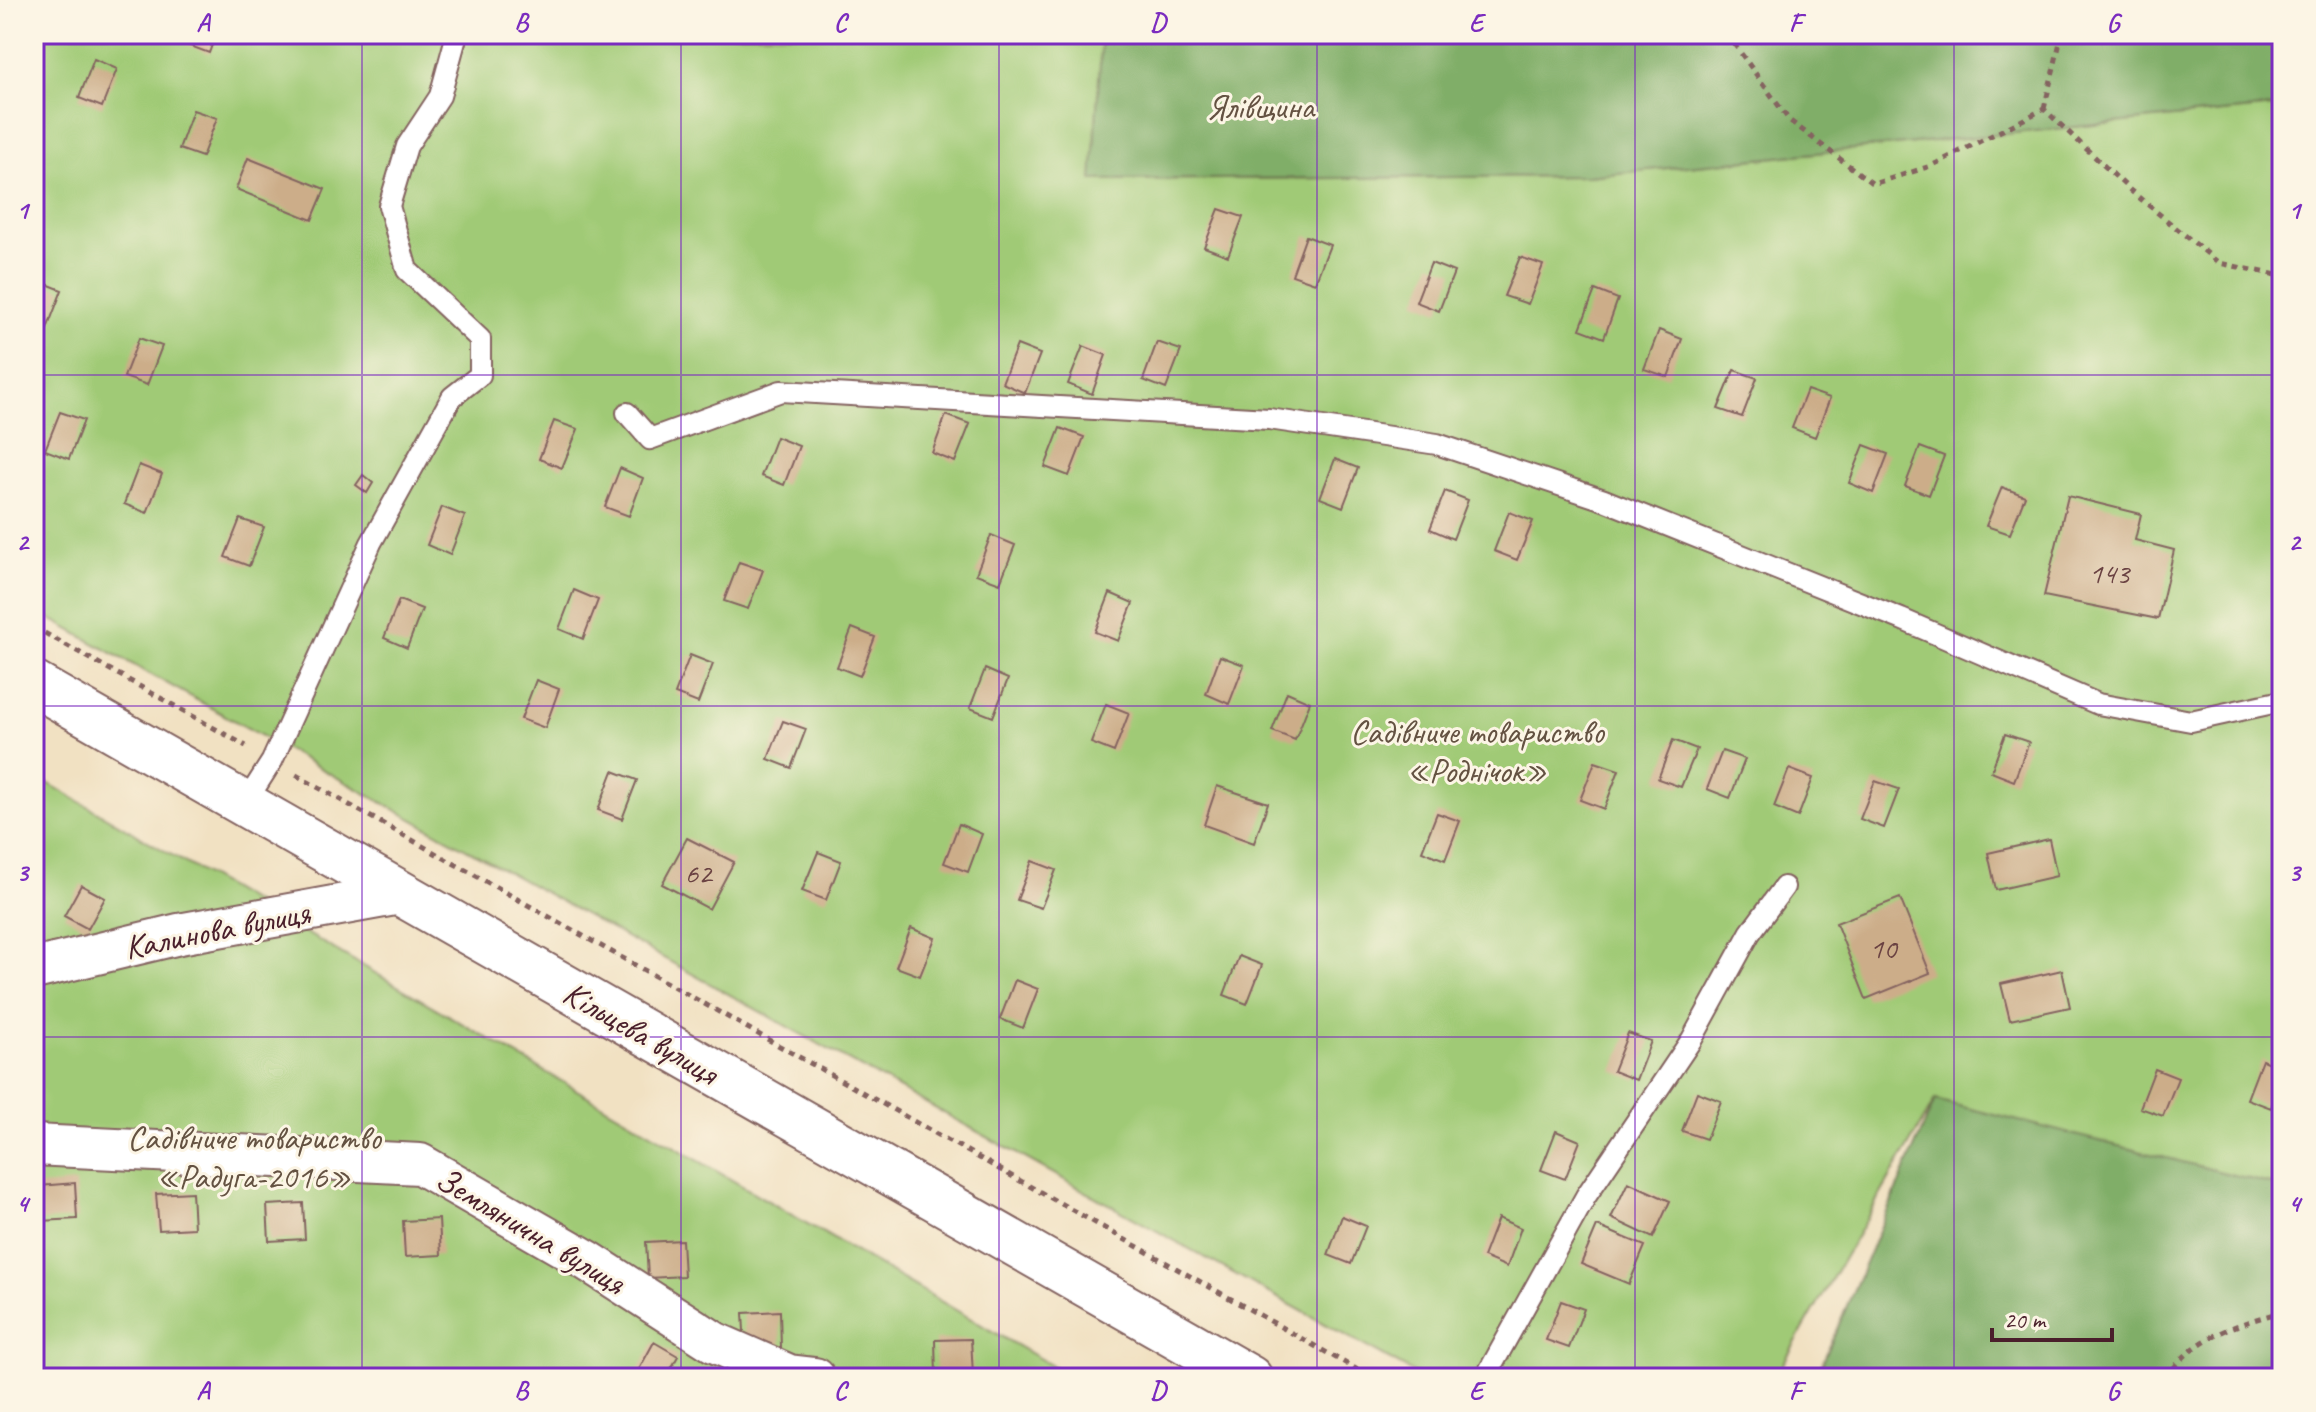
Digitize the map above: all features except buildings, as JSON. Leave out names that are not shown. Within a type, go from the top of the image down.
[{"type":"main road","name":"Кільцева вулиця","points":[[34,684],[1250,1378]]},
{"type":"street","name":"Калинова вулиця","points":[[34,969],[179,934],[400,894]]},
{"type":"street","name":"Землянична вулиця","points":[[34,1145],[420,1164],[588,1261],[714,1342],[789,1375],[815,1378]]},
{"type":"lane","points":[[244,805],[272,761],[371,543],[452,397],[480,375],[480,339],[407,270],[389,206],[407,146],[440,96],[457,34]]},
{"type":"lane","points":[[627,413],[650,439],[781,391],[1269,419],[1437,444],[1604,500],[1901,619],[2098,704],[2191,721],[2282,701]]},
{"type":"lane","points":[[1485,1378],[1586,1196],[1692,1039],[1750,933],[1784,887]]},
{"type":"path","points":[[1727,34],[1789,120],[1873,184],[1931,166],[2044,109],[2062,34]]},
{"type":"path","points":[[2044,109],[2131,191],[2219,263],[2282,276]]},
{"type":"path","points":[[34,627],[1372,1378]]},
{"type":"path","points":[[2167,1378],[2174,1365],[2228,1325],[2282,1312]]},
{"type":"green space","name":"Садівниче товариство «Роднічок»","points":[[34,34],[1102,34],[1093,180],[1588,176],[2282,106],[2282,1196],[1935,1100],[1775,1378],[1423,1378],[34,610]]},
{"type":"green space","name":"Ялівщина","points":[[1102,34],[2282,34],[2282,106],[1588,176],[1092,180]]},
{"type":"green space","name":"Садівниче товариство «Радуга-2016»","points":[[34,775],[1073,1378],[34,1378]]},
{"type":"green space","points":[[1935,1100],[2282,1187],[2282,1378],[1816,1378]]}]
